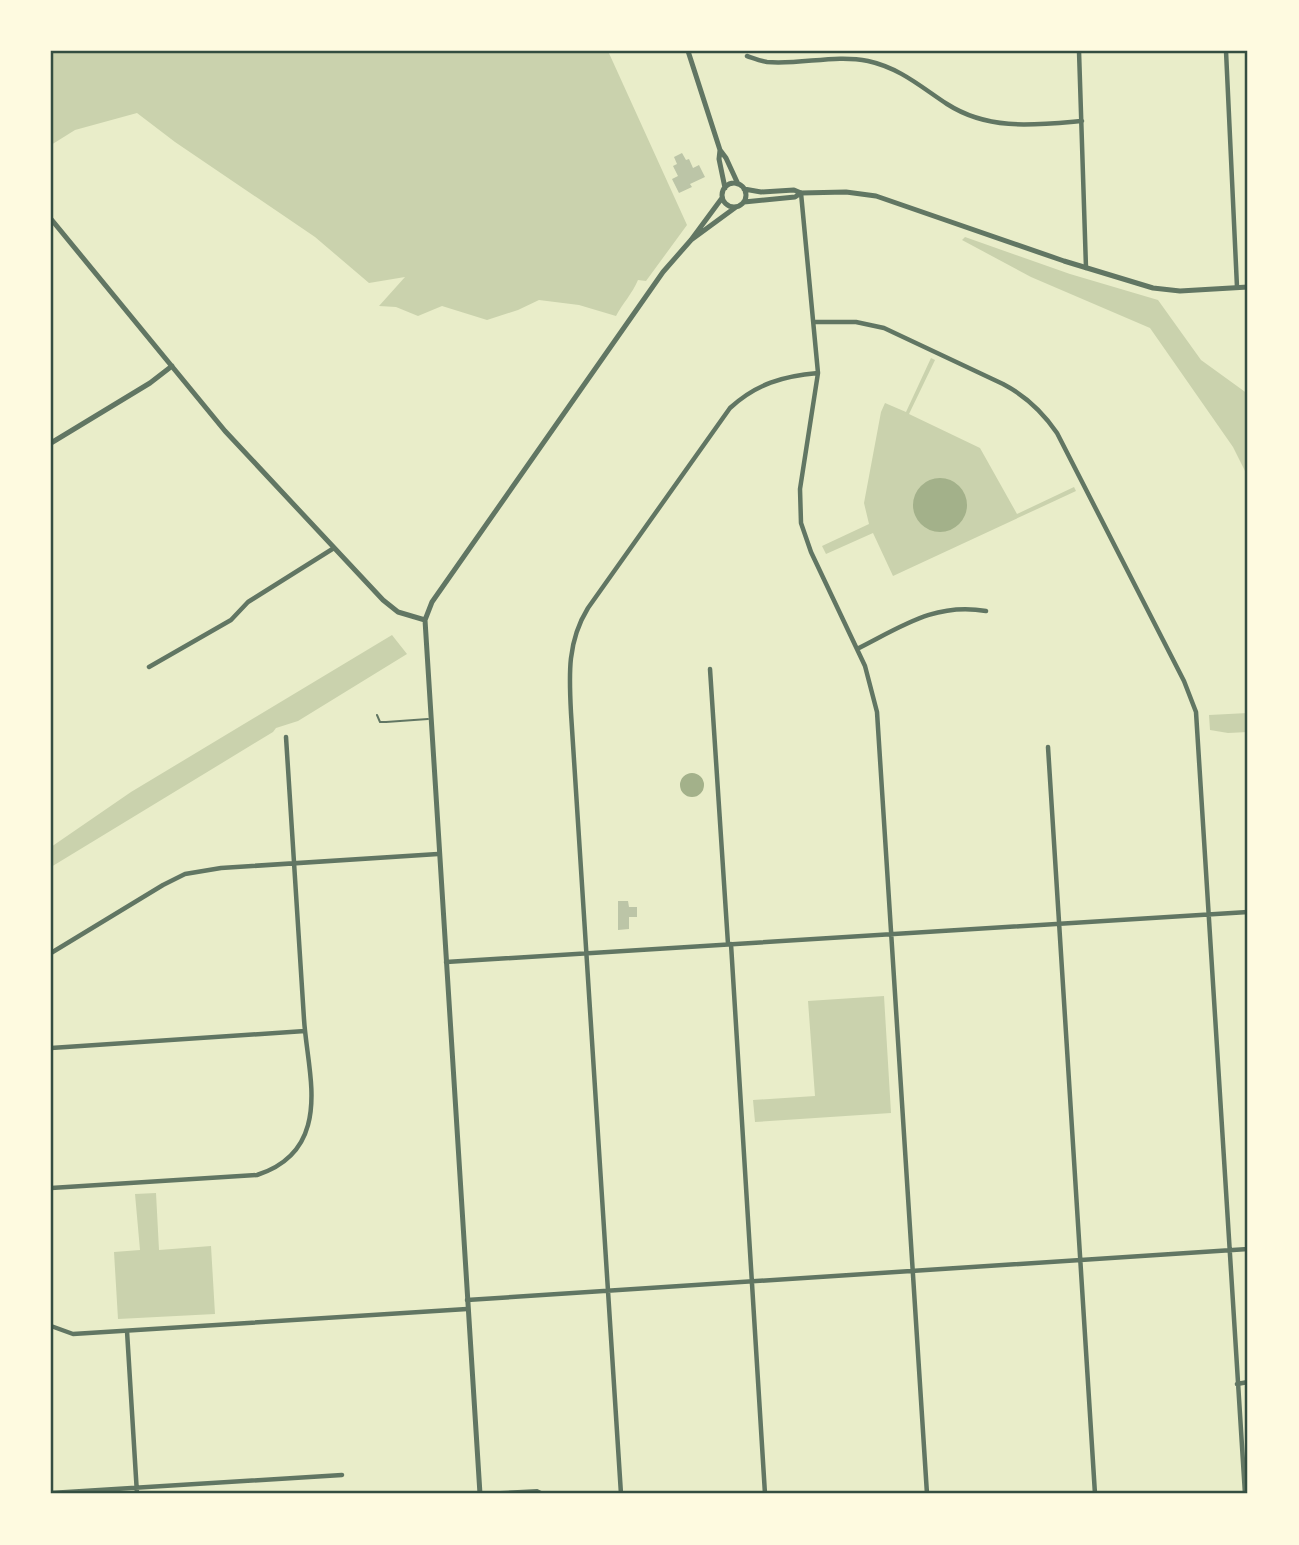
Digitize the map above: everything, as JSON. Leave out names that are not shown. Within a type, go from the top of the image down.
[{"type":"street","points":[[688,51],[720,150],[738,184],[744,189],[761,192],[846,192],[876,196],[1086,268],[1168,290],[1248,287]]},
{"type":"street","points":[[1079,51],[1086,268]]},
{"type":"street","points":[[1226,51],[1237,287]]},
{"type":"street","points":[[747,56],[766,62],[841,59],[881,64],[914,80],[949,106],[986,121],[1020,126],[1082,121]]},
{"type":"street","points":[[480,1494],[429,719],[425,620],[432,602],[663,272],[722,198],[724,187],[720,150]]},
{"type":"street","points":[[724,187],[738,184]]},
{"type":"street","points":[[744,189],[744,202]]},
{"type":"street","points":[[691,240],[744,202],[795,197],[801,193]]},
{"type":"street","points":[[801,193],[818,373],[800,489],[801,523],[811,552],[870,681],[877,712],[927,1494]]},
{"type":"street","points":[[722,198],[729,206],[736,207]]},
{"type":"street","points":[[51,219],[233,440],[390,607],[407,616],[425,620]]},
{"type":"street","points":[[814,322],[863,323],[901,335],[1018,392],[1045,415],[1057,432],[1194,702],[1245,1494]]},
{"type":"street","points":[[51,443],[150,383],[172,366]]},
{"type":"street","points":[[621,1494],[569,679],[570,656],[575,635],[589,608],[730,408],[741,398],[769,382],[818,373]]},
{"type":"street","points":[[149,667],[231,620],[248,602],[334,548]]},
{"type":"street","points":[[857,649],[929,614],[951,608],[986,611]]},
{"type":"street","points":[[710,670],[765,1494]]},
{"type":"street","points":[[51,1188],[257,1175],[281,1166],[305,1136],[311,1100],[286,737]]},
{"type":"street","points":[[1048,747],[1095,1494]]},
{"type":"street","points":[[51,953],[163,885],[186,874],[221,868],[438,854]]},
{"type":"street","points":[[445,962],[1248,912]]},
{"type":"street","points":[[51,1048],[305,1031]]},
{"type":"street","points":[[466,1300],[1248,1250]]},
{"type":"street","points":[[51,1326],[73,1334],[467,1309]]},
{"type":"street","points":[[127,1331],[136,1491]]},
{"type":"street","points":[[1237,1384],[1248,1382]]},
{"type":"street","points":[[51,1493],[136,1491],[342,1475]]},
{"type":"lane","points":[[376,715],[380,722],[429,719]]},
{"type":"lane","points":[[480,1494],[537,1490],[545,1494]]},
{"type":"shaded area","points":[[51,51],[608,51],[687,225],[646,281],[638,280],[616,316],[579,305],[539,300],[487,320],[442,306],[418,316],[396,307],[379,306],[405,277],[369,283],[315,237],[137,113],[75,130],[51,145]]},
{"type":"shaded area","points":[[965,237],[1070,274],[1158,300],[1201,360],[1248,394],[1248,477],[1233,447],[1150,328],[1031,277],[962,240]]},
{"type":"shaded area","points":[[931,358],[935,360],[909,414],[980,448],[1017,514],[1074,487],[1076,491],[893,576],[873,533],[826,554],[822,546],[869,524],[864,503],[881,412],[885,403],[906,412]]},
{"type":"shaded area","points":[[940,478],[959,486],[967,505],[959,524],[940,532],[921,524],[913,505],[921,486]]},
{"type":"shaded area","points":[[392,635],[407,654],[298,721],[276,728],[51,867],[51,847],[131,792]]},
{"type":"shaded area","points":[[1248,713],[1248,732],[1210,730],[1209,715]]},
{"type":"shaded area","points":[[692,773],[703,780],[704,785],[697,796],[692,797],[681,790],[680,785],[687,774]]},
{"type":"shaded area","points":[[884,996],[891,1113],[755,1122],[753,1100],[815,1096],[808,1001]]},
{"type":"shaded area","points":[[156,1193],[159,1250],[211,1246],[215,1314],[118,1319],[114,1252],[140,1250],[135,1194]]},
{"type":"building","points":[[682,153],[693,168],[699,165],[705,177],[679,193],[672,179],[678,176],[673,166],[677,164],[674,157]]},
{"type":"building","points":[[618,901],[628,901],[629,907],[637,907],[637,917],[629,917],[629,929],[618,930]]}]
